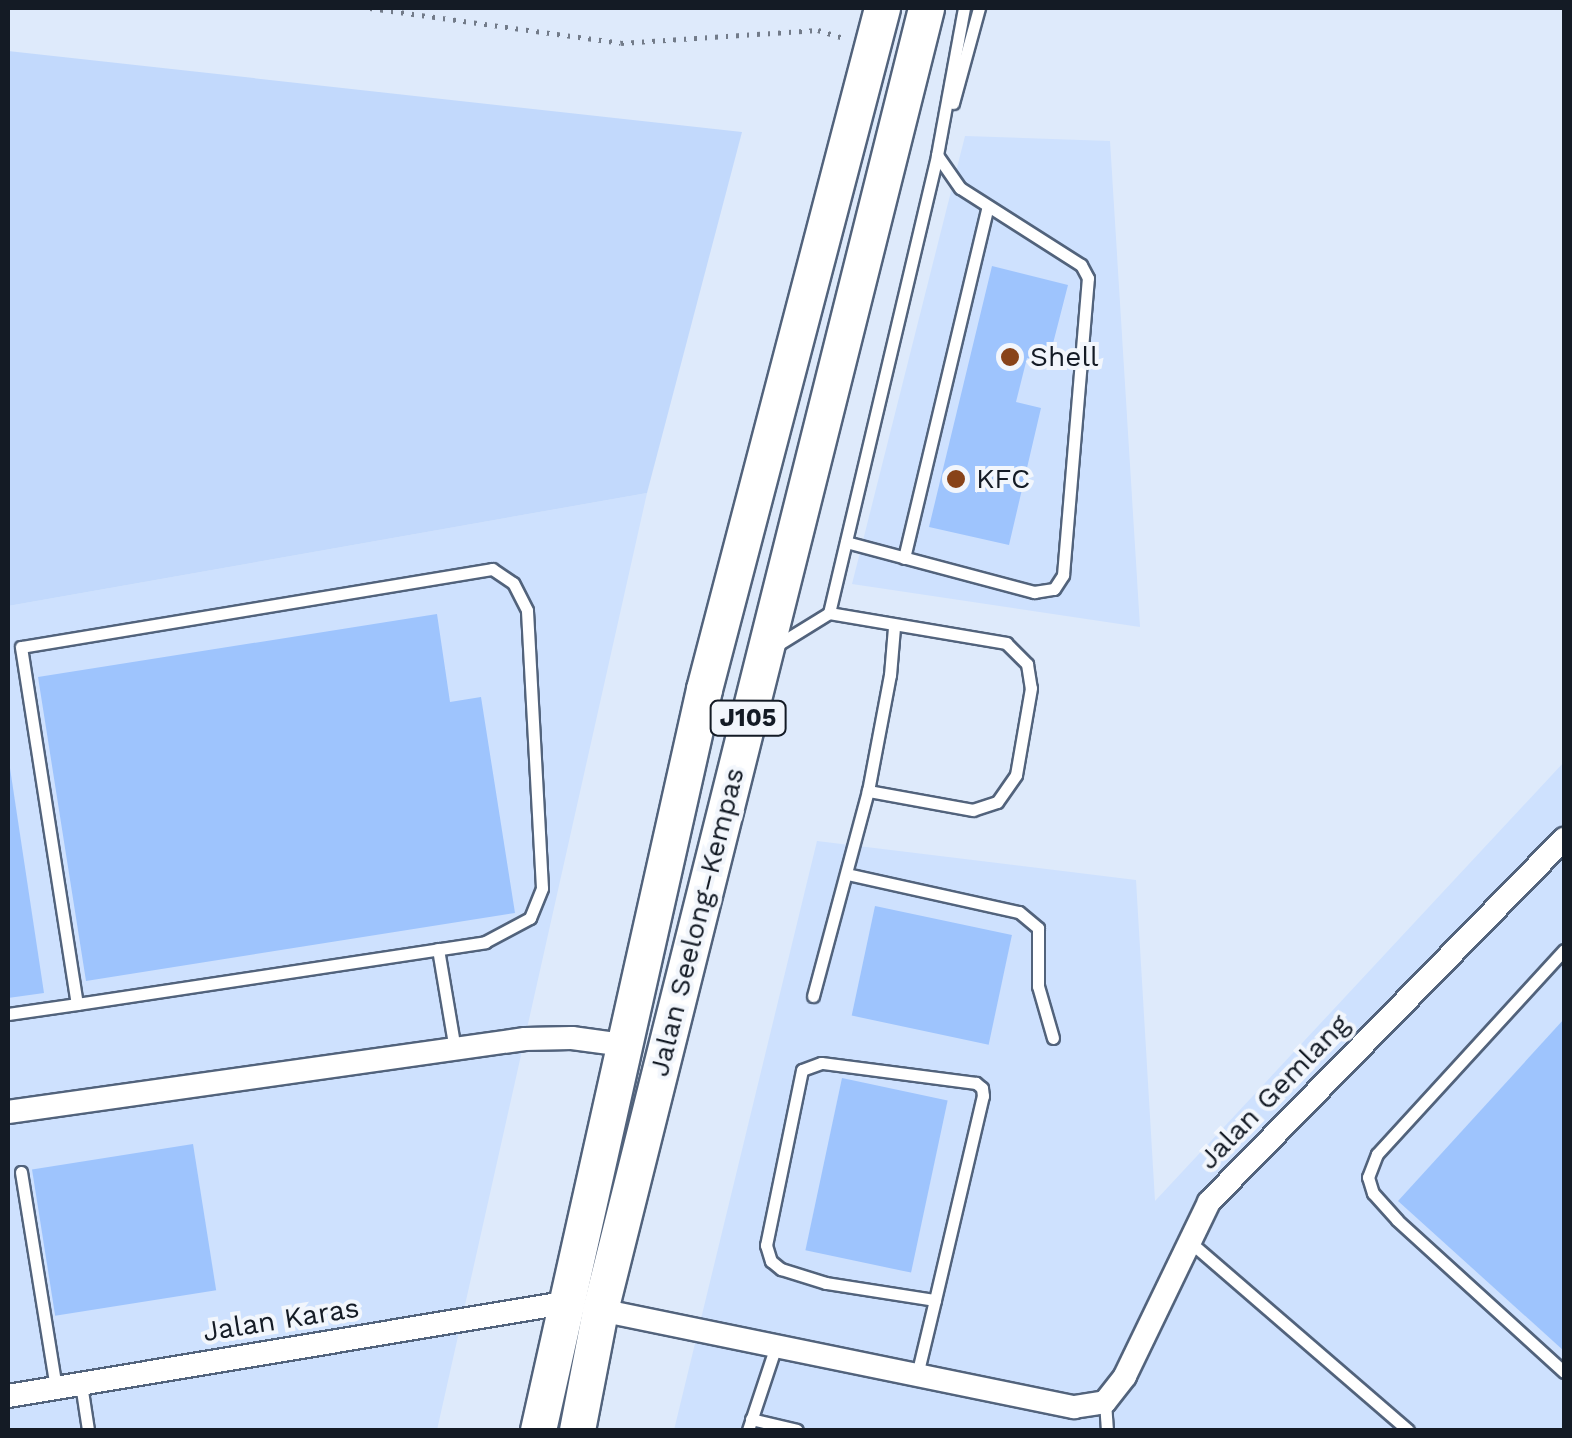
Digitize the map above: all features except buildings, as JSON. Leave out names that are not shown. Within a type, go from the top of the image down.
[{"type":"main road","name":"Jalan Seelong–Kempas","points":[[538,1430],[704,689],[882,8]]},
{"type":"main road","name":"Jalan Seelong–Kempas","points":[[577,1430],[600,1310],[926,8]]},
{"type":"street","name":"Jalan Gemlang","points":[[1105,1402],[1124,1376],[1209,1202],[1564,839]]},
{"type":"street","points":[[8,1112],[455,1049],[572,1038],[623,1045]]},
{"type":"street","name":"Jalan Karas","points":[[8,1395],[564,1304]]},
{"type":"street","points":[[600,1310],[1074,1406],[1105,1402]]},
{"type":"lane","points":[[846,542],[1034,592],[1054,589],[1063,575],[1088,278],[1081,265],[987,209],[960,188],[938,155],[964,8]]},
{"type":"lane","points":[[829,613],[938,155],[979,8]]},
{"type":"lane","points":[[904,558],[987,209]]},
{"type":"lane","points":[[8,1014],[76,1004],[438,948],[484,942],[530,918],[542,888],[528,610],[513,583],[492,569],[14,648],[76,1004]]},
{"type":"lane","points":[[766,652],[829,613],[1006,643],[1028,664],[1031,688],[1016,775],[997,802],[973,810],[868,792]]},
{"type":"lane","points":[[814,996],[868,792],[890,676],[894,627]]},
{"type":"lane","points":[[846,874],[1019,912],[1038,928],[1038,986],[1053,1038]]},
{"type":"lane","points":[[438,948],[455,1049]]},
{"type":"lane","points":[[1564,950],[1377,1154],[1368,1177],[1373,1193],[1396,1220],[1564,1372]]},
{"type":"lane","points":[[916,1374],[934,1300],[982,1088],[976,1083],[821,1063],[802,1070],[766,1245],[771,1261],[782,1270],[826,1283],[934,1300]]},
{"type":"lane","points":[[21,1172],[56,1388]]},
{"type":"lane","points":[[1190,1242],[1408,1430]]},
{"type":"lane","points":[[776,1346],[750,1425],[797,1430]]},
{"type":"lane","points":[[81,1384],[88,1430]]},
{"type":"lane","points":[[1105,1402],[1106,1430]]},
{"type":"path","points":[[370,8],[620,44],[818,30],[872,46]]},
{"type":"shaded area","points":[[8,51],[742,132],[647,493],[8,606]]},
{"type":"shaded area","points":[[965,136],[1110,141],[1140,627],[852,584]]},
{"type":"shaded area","points":[[647,493],[437,1430],[8,1430],[8,606]]},
{"type":"shaded area","points":[[1564,762],[1564,1430],[674,1430],[817,841],[1136,880],[1155,1201]]},
{"type":"place","name":"Shell","points":[[1010,357]]},
{"type":"place","name":"KFC","points":[[956,479]]}]
